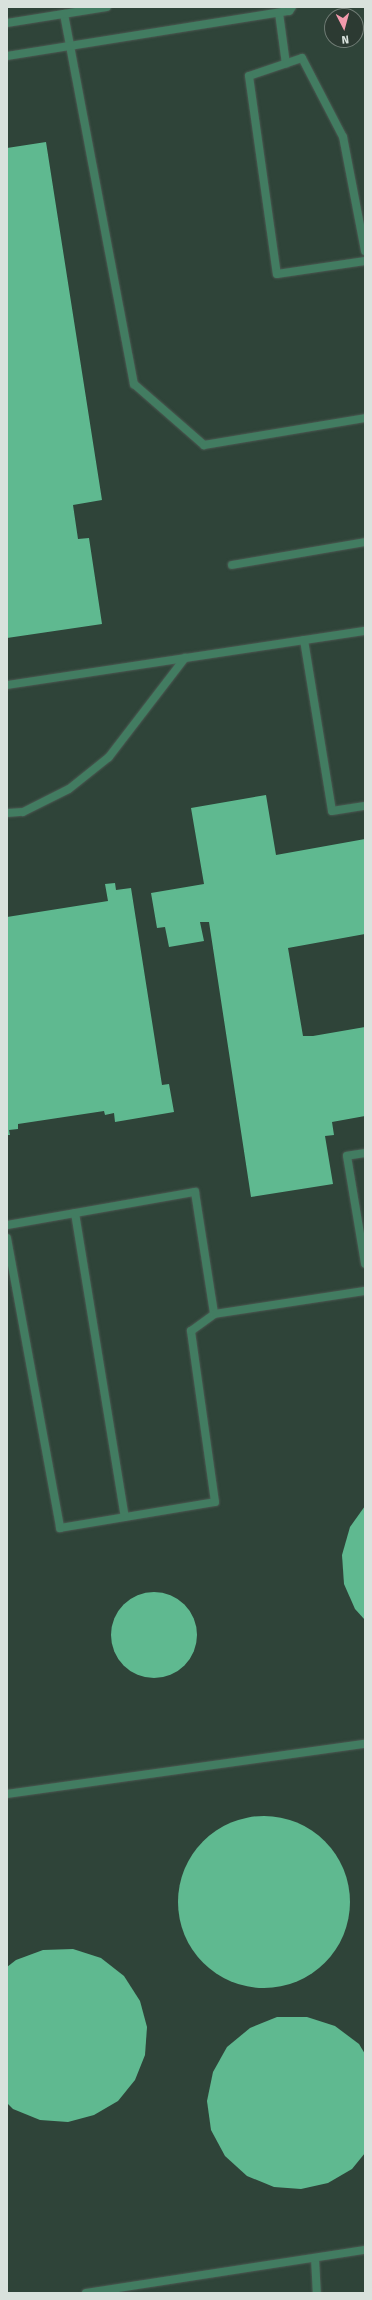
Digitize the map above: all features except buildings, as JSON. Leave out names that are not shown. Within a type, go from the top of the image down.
[{"type":"lane","points":[[7,23],[107,7]]},
{"type":"lane","points":[[7,56],[279,13],[289,11],[292,7]]},
{"type":"lane","points":[[279,13],[286,64]]},
{"type":"lane","points":[[64,14],[134,384],[204,445],[365,418]]},
{"type":"lane","points":[[365,251],[343,137],[302,58],[249,76],[277,274],[365,261]]},
{"type":"lane","points":[[232,565],[365,542]]},
{"type":"lane","points":[[7,685],[365,631]]},
{"type":"lane","points":[[304,640],[332,811],[365,806]]},
{"type":"lane","points":[[7,812],[23,812],[69,789],[109,757],[185,658]]},
{"type":"lane","points":[[365,1153],[347,1156],[365,1264]]},
{"type":"lane","points":[[7,1225],[195,1192],[214,1314]]},
{"type":"lane","points":[[75,1213],[125,1517]]},
{"type":"lane","points":[[7,1238],[60,1528],[214,1502],[191,1331],[214,1314],[365,1291]]},
{"type":"lane","points":[[7,1794],[365,1744]]},
{"type":"lane","points":[[86,2293],[365,2250]]},
{"type":"lane","points":[[315,2258],[317,2293]]},
{"type":"shaded area","points":[[7,7],[365,7],[365,2293],[7,2293]]}]
